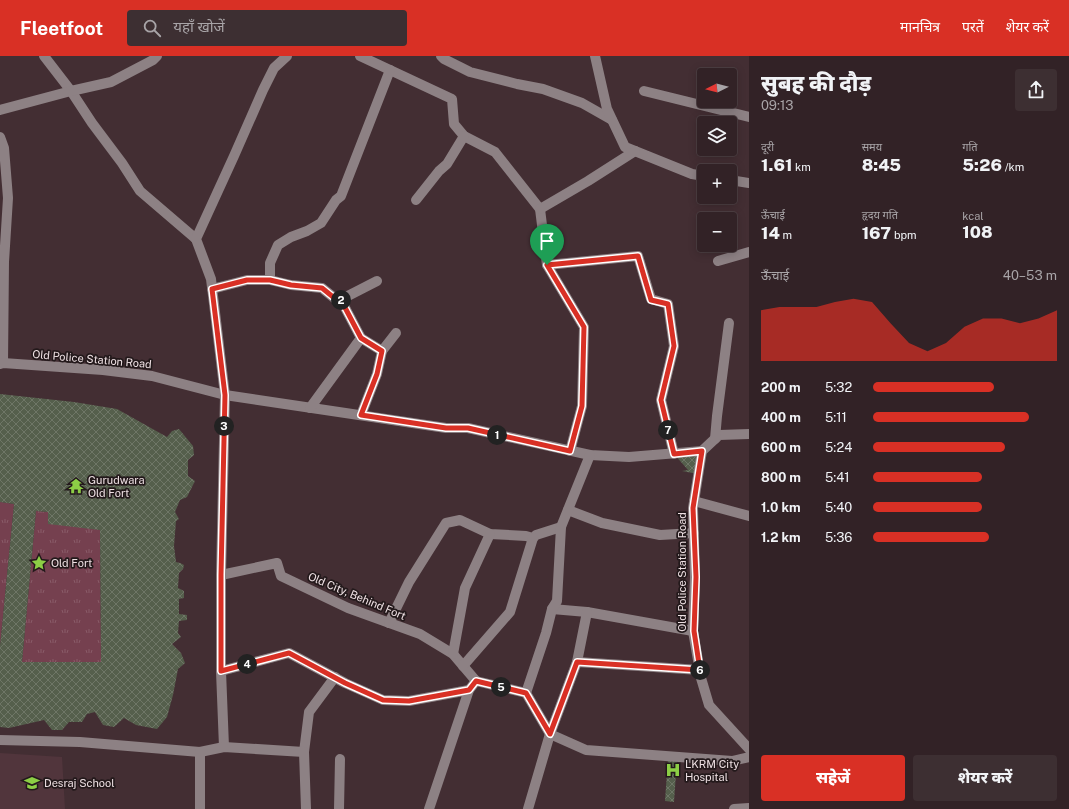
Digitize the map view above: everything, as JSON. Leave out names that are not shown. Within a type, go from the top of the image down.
[{"type":"street","points":[[44,56],[122,162],[140,191],[196,239],[211,279],[225,395],[221,575],[221,671],[224,747]]},
{"type":"street","points":[[0,110],[111,82],[153,60],[157,56]]},
{"type":"street","points":[[196,239],[263,90],[274,68],[287,56]]},
{"type":"street","points":[[360,56],[452,99],[454,124],[464,136],[496,152],[540,209],[547,265],[584,327],[582,406],[570,451]]},
{"type":"street","points":[[441,56],[470,72],[543,89],[582,103],[612,120]]},
{"type":"street","points":[[595,56],[607,109],[625,147],[697,175]]},
{"type":"street","points":[[270,280],[270,263],[278,245],[291,237],[308,231],[321,222],[336,200],[341,196],[390,70]]},
{"type":"street","points":[[644,91],[749,117]]},
{"type":"street","points":[[416,200],[439,171],[447,164],[464,136]]},
{"type":"street","points":[[0,137],[4,148],[8,198],[4,262],[2,364]]},
{"type":"street","points":[[540,209],[635,151]]},
{"type":"street","points":[[737,181],[749,183]]},
{"type":"street","points":[[718,261],[749,252]]},
{"type":"street","points":[[547,265],[638,256],[651,300],[668,304],[674,346],[661,400],[674,454]]},
{"type":"street","points":[[212,289],[247,280],[270,280],[291,285],[322,288],[338,301],[377,281]]},
{"type":"street","points":[[341,300],[361,338],[382,351]]},
{"type":"street","points":[[715,439],[729,323]]},
{"type":"street","points":[[361,415],[377,374],[382,351],[396,333]]},
{"type":"street","points":[[310,408],[361,338]]},
{"type":"street","name":"Old Police Station Road","points":[[2,364],[103,370],[152,376],[225,395],[446,428],[468,428],[590,455],[629,457],[702,451],[693,508],[696,577],[694,631],[700,670],[709,705],[749,749]]},
{"type":"street","points":[[702,451],[719,435],[749,434]]},
{"type":"street","points":[[526,693],[546,633],[552,608],[557,601],[561,527],[590,455]]},
{"type":"street","points":[[694,501],[749,516]]},
{"type":"street","points":[[568,510],[602,523],[660,535],[694,533]]},
{"type":"street","points":[[389,623],[408,582],[446,523],[460,520],[490,534],[526,536],[533,538]]},
{"type":"street","points":[[463,666],[510,612],[533,538],[536,535],[561,527]]},
{"type":"street","points":[[453,654],[465,588],[490,534]]},
{"type":"street","name":"Old City, Behind Fort","points":[[221,575],[277,563],[281,576],[348,608],[420,634],[453,654],[476,681]]},
{"type":"street","points":[[552,608],[587,612],[694,631]]},
{"type":"street","points":[[528,809],[550,734],[577,662],[587,612]]},
{"type":"street","points":[[221,671],[289,653],[383,700],[409,701],[469,690]]},
{"type":"street","points":[[577,662],[700,670]]},
{"type":"street","points":[[306,809],[304,752],[309,712],[335,677]]},
{"type":"street","points":[[429,809],[469,690],[476,681],[526,693],[550,734],[586,750],[732,760],[749,757]]},
{"type":"street","points":[[0,740],[80,742],[200,752],[224,747],[304,752]]},
{"type":"street","points":[[200,752],[200,809]]},
{"type":"street","points":[[339,809],[340,759]]},
{"type":"street","points":[[734,809],[749,808]]},
{"type":"shaded area","name":"Desraj School","points":[[0,753],[62,757],[65,809],[0,809]]},
{"type":"green space","points":[[0,502],[14,504],[0,646]]},
{"type":"green space","points":[[36,511],[48,512],[100,530],[101,662],[22,662]]},
{"type":"building","points":[[0,394],[74,402],[117,409],[167,437],[172,431],[179,429],[193,446],[194,455],[188,460],[188,476],[195,481],[187,497],[180,500],[175,512],[179,519],[176,521],[174,546],[176,562],[184,565],[183,569],[179,573],[178,588],[184,591],[184,598],[179,599],[179,614],[187,615],[187,620],[179,621],[178,633],[181,637],[172,644],[181,653],[185,663],[178,669],[167,717],[157,729],[136,725],[124,718],[114,727],[103,725],[95,712],[87,714],[82,722],[69,722],[62,730],[52,730],[44,720],[9,728],[0,727],[0,646],[14,504],[0,502]],"holes":[[[36,511],[48,512],[48,524],[100,530],[101,662],[22,662]]]},
{"type":"building","points":[[697,452],[698,474],[682,471],[688,470],[674,454]]},
{"type":"building","points":[[668,759],[677,759],[674,802],[665,801]]},
{"type":"place","name":"Gurudwara Old Fort","points":[[76,486]]},
{"type":"place","name":"Old Fort","points":[[39,563]]},
{"type":"place","name":"LKRM City Hospital","points":[[673,770]]},
{"type":"place","name":"Desraj School","points":[[32,783]]},
{"type":"route","points":[[638,256],[651,300],[668,304],[674,346],[661,400],[674,454],[702,451],[693,508],[696,577],[694,631],[700,670],[577,662],[550,734],[526,693],[476,681],[469,690],[409,701],[383,700],[345,683],[289,653],[221,671],[221,575],[225,395],[212,289],[247,280],[270,280],[291,285],[322,288],[338,301],[341,300],[361,338],[382,351],[377,374],[361,415],[446,428],[468,428],[570,451],[582,406],[584,327],[547,265],[638,256]]}]
